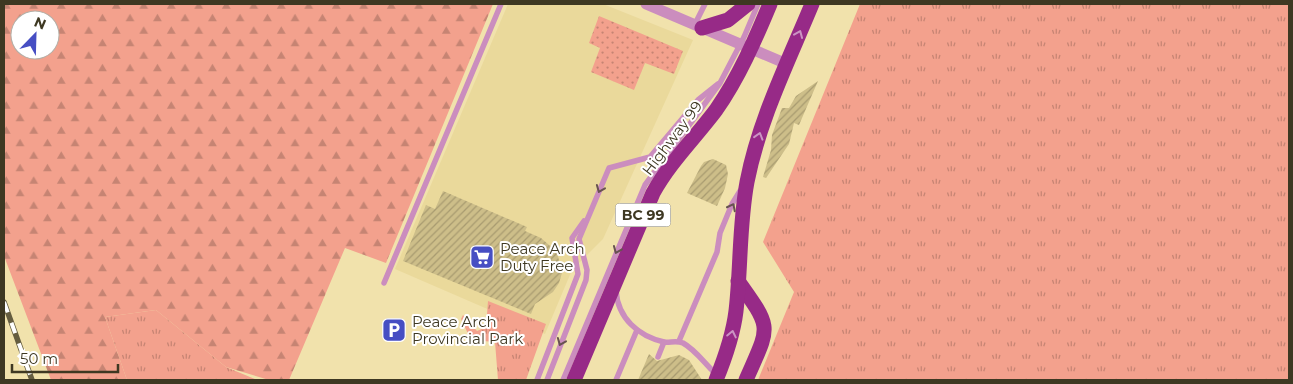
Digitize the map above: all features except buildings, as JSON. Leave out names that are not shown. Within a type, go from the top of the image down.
[{"type":"highway","points":[[699,26],[728,20],[748,4]]},
{"type":"highway","name":"Highway 99","points":[[574,380],[617,276],[659,182],[716,109],[742,66],[746,47],[770,4]]},
{"type":"highway","points":[[715,380],[731,339],[736,312],[740,229],[747,182],[762,127],[775,91],[812,4]]},
{"type":"highway","points":[[738,281],[760,311],[766,328],[746,380]]},
{"type":"street","points":[[646,4],[787,64]]},
{"type":"lane","points":[[384,283],[501,4]]},
{"type":"lane","points":[[699,26],[705,4]]},
{"type":"lane","points":[[562,380],[645,185],[746,47],[758,4]]},
{"type":"lane","points":[[547,380],[586,280],[587,270],[579,240],[609,168],[650,157],[698,100],[742,66]]},
{"type":"lane","points":[[678,341],[716,252],[720,233],[732,204],[747,182]]},
{"type":"lane","points":[[537,380],[578,274],[572,238],[584,222]]},
{"type":"lane","points":[[617,276],[618,303],[628,323],[637,330],[664,342],[678,341],[686,344],[712,370],[715,380]]},
{"type":"lane","points":[[616,380],[637,330]]},
{"type":"lane","points":[[658,358],[664,342]]},
{"type":"shaded area","points":[[508,4],[603,4],[693,40],[603,239],[572,270],[545,334],[395,269]]},
{"type":"green space","points":[[4,4],[493,4],[386,263],[345,248],[289,380],[269,380],[226,367],[156,310],[105,317],[127,380],[51,380],[4,256]]},
{"type":"green space","points":[[860,4],[1289,4],[1289,380],[758,380],[794,292],[763,242]]},
{"type":"green space","points":[[599,16],[683,51],[674,74],[645,63],[634,90],[591,72],[600,48],[589,43]]},
{"type":"green space","points":[[488,301],[546,324],[526,380],[498,380],[495,342],[471,340],[461,319],[463,315],[477,331],[486,327]]},
{"type":"green space","points":[[156,310],[226,367],[257,380],[127,380],[105,317]]},
{"type":"railway","points":[[4,302],[32,380]]},
{"type":"place","name":"Peace Arch Duty Free","points":[[482,257]]},
{"type":"place","name":"Peace Arch Provincial Park","points":[[394,330]]}]
